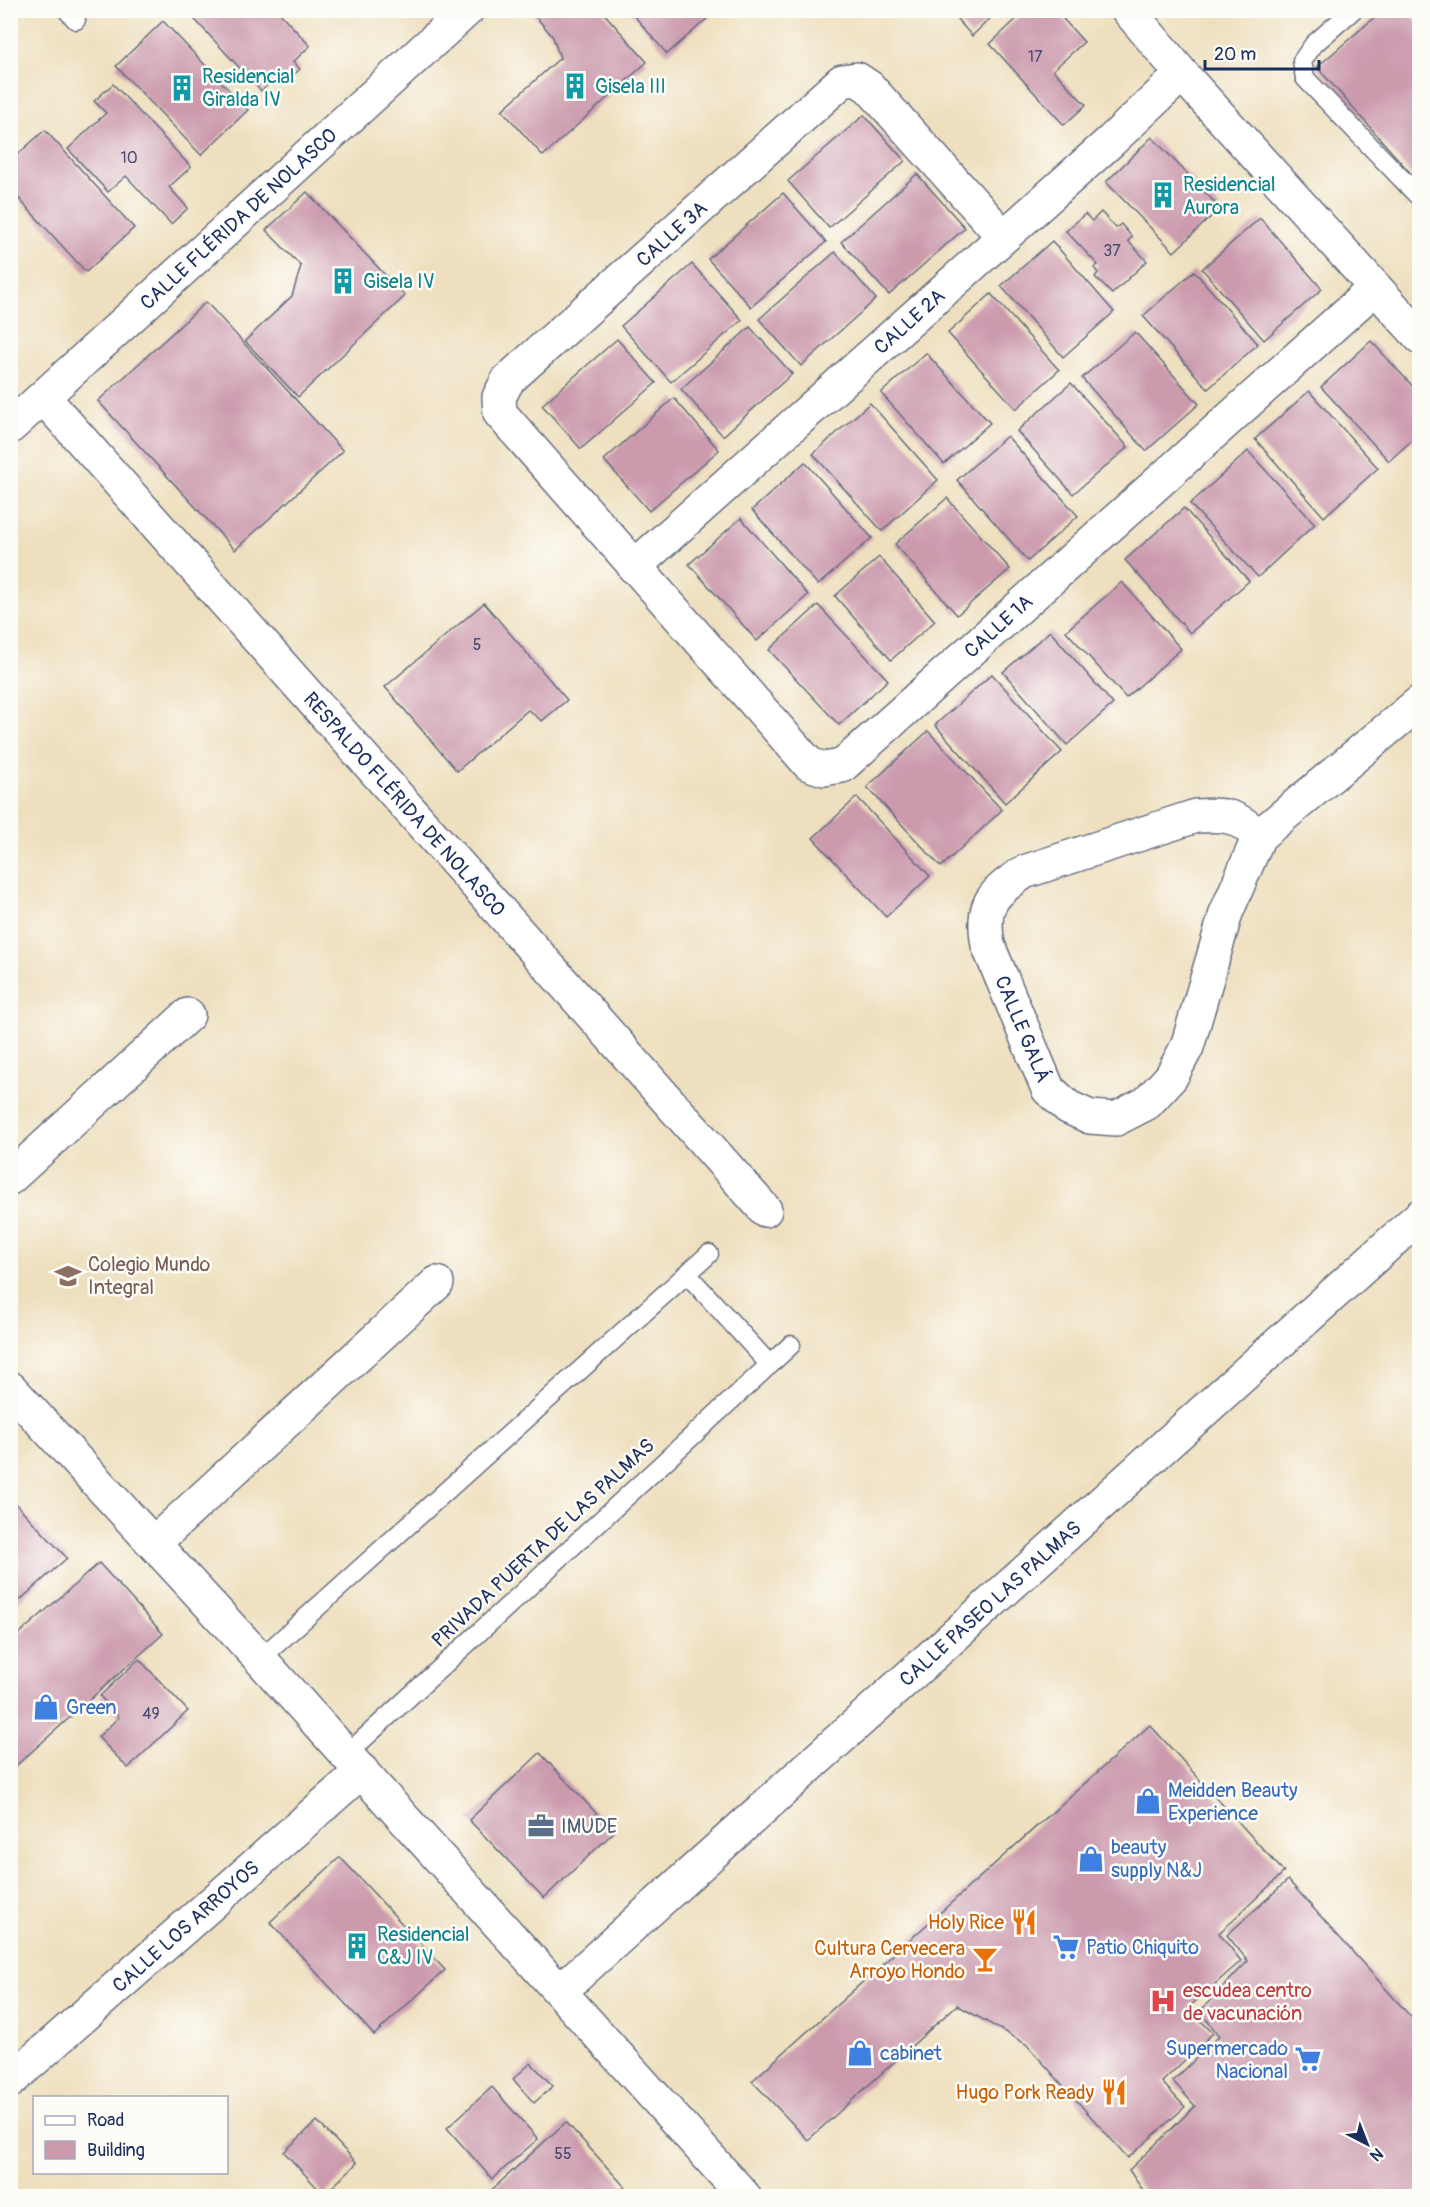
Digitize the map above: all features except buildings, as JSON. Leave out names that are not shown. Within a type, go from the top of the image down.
[{"type":"street","name":"CALLE FLÉRIDA DE NOLASCO","points":[[10,427],[467,10]]},
{"type":"street","points":[[1128,10],[1182,74],[1375,288],[1417,327]]},
{"type":"street","name":"CALLE 2A","points":[[634,567],[1111,141],[1182,74]]},
{"type":"street","name":"CALLE 3A","points":[[634,567],[500,413],[499,397],[508,380],[842,81],[857,79],[869,87],[1003,236]]},
{"type":"street","name":"CALLE 1A","points":[[634,567],[809,764],[824,769],[842,766],[1375,288]]},
{"type":"street","name":"RESPALDO FLÉRIDA DE NOLASCO","points":[[44,398],[765,1210]]},
{"type":"street","name":"CALLE GALÁ","points":[[1259,836],[1240,821],[1220,814],[1196,816],[1024,872],[1001,887],[989,904],[984,924],[988,945],[1048,1089],[1068,1107],[1090,1117],[1116,1119],[1147,1103],[1171,1077],[1187,1047],[1226,913],[1259,836],[1419,702]]},
{"type":"street","points":[[10,1178],[188,1015]]},
{"type":"street","name":"CALLE PASEO LAS PALMAS","points":[[560,1991],[1419,1215]]},
{"type":"street","points":[[154,1543],[437,1282]]},
{"type":"street","points":[[10,1388],[260,1659],[744,2196]]},
{"type":"street","name":"CALLE LOS ARROYOS","points":[[10,2081],[354,1763]]},
{"type":"lane","points":[[1353,10],[1314,44],[1302,61],[1305,78],[1419,198]]},
{"type":"lane","points":[[260,1659],[709,1254]]},
{"type":"lane","points":[[687,1274],[770,1365]]},
{"type":"lane","name":"PRIVADA PUERTA DE LAS PALMAS","points":[[354,1763],[791,1345]]},
{"type":"place","name":"Gisela III","points":[[575,86]]},
{"type":"place","name":"Residencial Giralda IV","points":[[182,88]]},
{"type":"place","name":"Residencial Aurora","points":[[1163,195]]},
{"type":"place","name":"Gisela IV","points":[[343,281]]},
{"type":"place","name":"Colegio Mundo Integral","points":[[68,1276]]},
{"type":"place","name":"Green","points":[[46,1707]]},
{"type":"place","name":"Meidden Beauty Experience","points":[[1148,1801]]},
{"type":"place","name":"IMUDE","points":[[541,1826]]},
{"type":"place","name":"beauty supply N&J","points":[[1091,1859]]},
{"type":"place","name":"Holy Rice","points":[[1024,1922]]},
{"type":"place","name":"Residencial C&J IV","points":[[357,1946]]},
{"type":"place","name":"Patio Chiquito","points":[[1066,1947]]},
{"type":"place","name":"Cultura Cervecera Arroyo Hondo","points":[[985,1959]]},
{"type":"place","name":"escudea centro de vacunación","points":[[1163,2001]]},
{"type":"place","name":"cabinet","points":[[860,2053]]},
{"type":"place","name":"Supermercado Nacional","points":[[1308,2059]]},
{"type":"place","name":"Hugo Pork Ready","points":[[1114,2092]]}]
